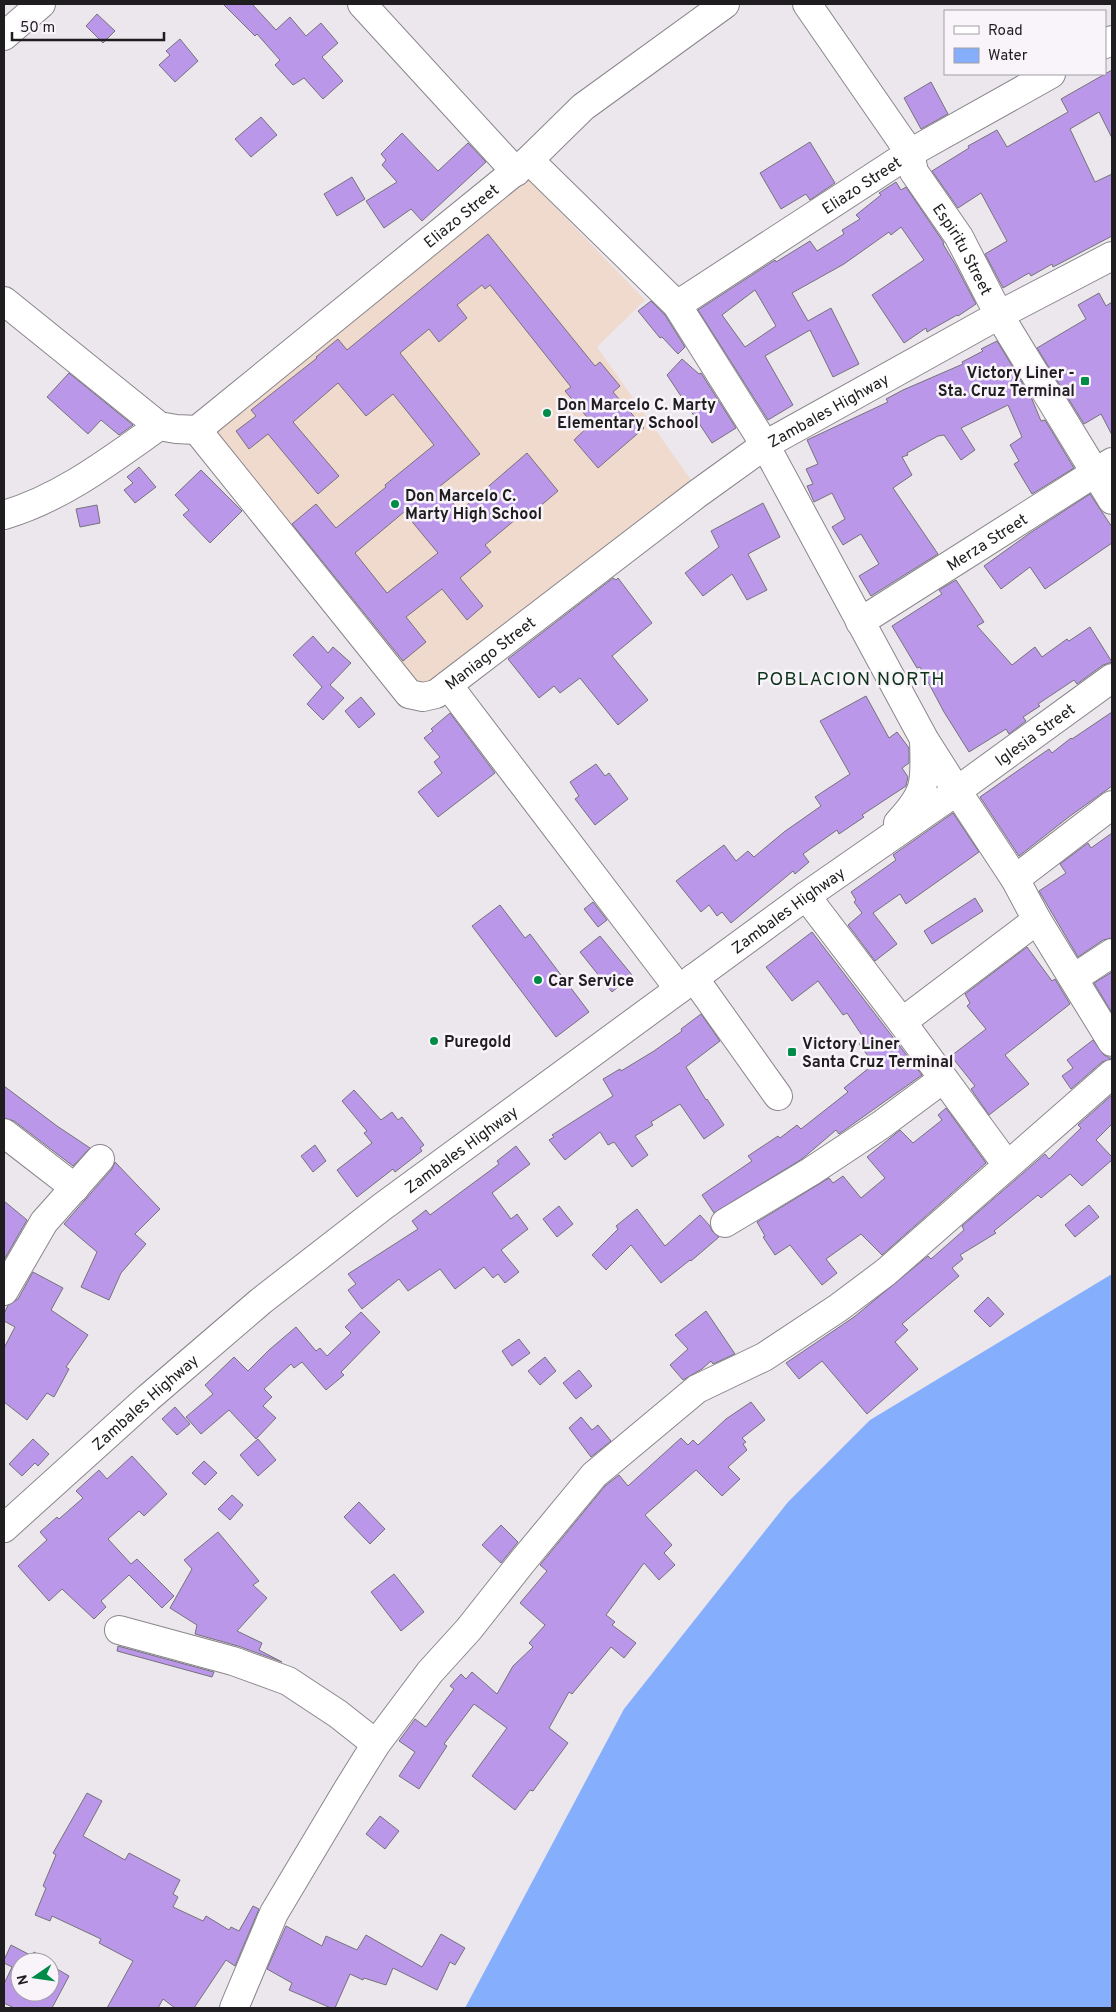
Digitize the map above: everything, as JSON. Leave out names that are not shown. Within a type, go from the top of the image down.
[{"type":"street","points":[[4,36],[41,4]]},
{"type":"street","points":[[362,4],[523,166],[677,305],[764,445]]},
{"type":"street","name":"Eliazo Street","points":[[197,430],[523,166],[583,107],[725,4]]},
{"type":"street","name":"Espiritu Street","points":[[807,4],[910,153],[914,172],[958,237],[1000,315],[1104,467],[1112,500]]},
{"type":"street","name":"Eliazo Street","points":[[677,305],[910,153],[1049,75]]},
{"type":"street","name":"Zambales Highway","points":[[4,1528],[148,1398],[261,1301],[382,1206],[878,844],[957,791],[924,739],[764,445],[1000,315],[1112,256]]},
{"type":"street","points":[[4,301],[159,426],[197,430]]},
{"type":"street","points":[[4,515],[40,501],[70,486],[159,426]]},
{"type":"street","name":"Maniago Street","points":[[197,430],[409,694],[423,697],[436,694],[764,445]]},
{"type":"street","name":"Merza Street","points":[[860,622],[1104,467]]},
{"type":"street","name":"Iglesia Street","points":[[957,791],[1112,678]]},
{"type":"street","points":[[448,685],[778,1096]]},
{"type":"street","points":[[878,844],[914,806],[925,783],[924,739]]},
{"type":"street","points":[[957,791],[1015,879],[1037,920],[1112,1042]]},
{"type":"street","points":[[1015,879],[1112,805]]},
{"type":"street","points":[[806,896],[1007,1165]]},
{"type":"street","points":[[902,1022],[1037,920]]},
{"type":"street","points":[[1074,978],[1112,953]]},
{"type":"street","points":[[234,2008],[274,1913],[376,1744],[430,1672],[469,1629],[594,1475],[697,1389],[764,1357],[838,1308],[899,1261],[1112,1074]]},
{"type":"street","points":[[725,1223],[810,1172],[881,1125],[943,1079]]},
{"type":"street","points":[[4,1133],[75,1188]]},
{"type":"street","points":[[4,1291],[44,1222],[100,1159]]},
{"type":"street","points":[[119,1630],[233,1661],[288,1681],[338,1714],[376,1744]]},
{"type":"shaded area","points":[[524,175],[645,300],[597,347],[691,480],[578,576],[430,693],[412,691],[213,432]]},
{"type":"water","points":[[1112,1274],[1112,2008],[465,2008],[624,1709],[788,1502],[870,1420]]},
{"type":"building","points":[[223,4],[252,4],[276,30],[290,17],[306,36],[321,23],[338,43],[322,57],[343,81],[323,99],[304,78],[293,85],[275,65],[280,60],[257,34],[255,36]]},
{"type":"building","points":[[97,14],[115,31],[103,43],[86,26]]},
{"type":"building","points":[[180,39],[198,61],[175,82],[159,65],[170,55],[166,51]]},
{"type":"building","points":[[1112,70],[1112,138],[1099,112],[1070,129],[1095,182],[1112,174],[1112,236],[1053,267],[1052,264],[1031,276],[1029,273],[1003,288],[985,254],[1007,241],[981,193],[958,208],[932,171],[969,148],[968,146],[997,130],[1007,147],[1068,112],[1061,99]]},
{"type":"building","points":[[931,82],[948,114],[921,129],[904,98]]},
{"type":"building","points":[[261,117],[277,135],[251,157],[235,139]]},
{"type":"building","points":[[402,133],[438,171],[468,143],[486,162],[422,221],[411,209],[384,228],[366,201],[397,182],[382,165],[386,160],[381,154]]},
{"type":"building","points":[[810,142],[835,183],[810,200],[806,194],[781,209],[760,173]]},
{"type":"building","points":[[352,177],[365,199],[337,216],[324,194]]},
{"type":"building","points":[[896,182],[901,190],[906,187],[944,243],[976,304],[927,332],[926,328],[904,343],[872,295],[924,260],[901,227],[891,235],[889,232],[844,264],[792,293],[808,321],[831,308],[859,364],[833,377],[810,330],[765,356],[793,405],[768,420],[698,310],[775,260],[776,262],[810,241],[817,251],[844,234],[842,230],[860,219],[856,215],[881,195],[879,193]],"holes":[[[755,290],[776,326],[745,347],[722,315]]]},
{"type":"building","points":[[488,234],[595,366],[600,362],[620,386],[613,392],[644,428],[598,468],[574,440],[592,423],[565,391],[571,387],[490,285],[485,289],[482,285],[457,305],[467,318],[439,342],[429,329],[400,353],[480,454],[439,487],[460,511],[527,453],[558,491],[532,513],[528,509],[485,545],[491,552],[460,578],[483,606],[467,620],[442,589],[406,617],[426,642],[403,661],[292,524],[316,504],[336,528],[434,445],[393,394],[366,416],[338,383],[293,422],[339,476],[318,494],[268,434],[249,449],[236,431],[256,416],[251,410],[338,339],[347,350]],"holes":[[[404,512],[438,553],[387,593],[355,553]]]},
{"type":"building","name":"Victory Liner - Sta. Cruz Terminal","points":[[1099,293],[1106,306],[1112,302],[1112,435],[1101,414],[1084,424],[1037,348],[1086,319],[1078,305]]},
{"type":"building","points":[[651,301],[665,315],[685,347],[678,354],[662,337],[660,338],[638,311]]},
{"type":"building","points":[[997,341],[1031,397],[1041,421],[1045,420],[1074,468],[1032,494],[1014,464],[1019,461],[1010,445],[1022,437],[1008,405],[961,428],[975,450],[961,460],[944,435],[938,436],[907,453],[908,455],[902,457],[912,475],[893,488],[938,554],[871,596],[859,576],[879,564],[861,534],[843,545],[832,527],[845,519],[832,493],[814,502],[807,486],[813,484],[806,469],[818,464],[807,440],[888,402],[886,399],[903,390],[963,364],[962,362],[983,351],[981,349]]},
{"type":"building","points":[[682,359],[699,374],[701,373],[736,428],[712,443],[667,375]]},
{"type":"building","points":[[69,373],[133,425],[119,435],[101,420],[88,434],[47,397]]},
{"type":"building","points":[[139,467],[156,487],[135,503],[124,490],[133,483],[127,477]]},
{"type":"building","points":[[201,470],[242,511],[210,543],[183,515],[189,510],[175,495]]},
{"type":"building","points":[[1090,494],[1112,527],[1112,543],[1045,589],[1030,567],[1001,589],[984,566]]},
{"type":"building","points":[[763,503],[780,537],[748,554],[767,590],[747,600],[732,574],[703,596],[685,573],[719,547],[711,531]]},
{"type":"building","points":[[97,505],[100,523],[80,527],[76,509]]},
{"type":"building","points":[[613,578],[616,580],[618,578],[652,623],[612,656],[648,700],[618,725],[580,678],[560,693],[554,686],[539,698],[508,659]]},
{"type":"building","points":[[956,580],[984,622],[977,626],[1012,665],[1035,647],[1042,657],[1067,639],[1069,641],[1090,627],[1112,662],[1103,665],[1077,684],[1074,680],[1038,704],[1040,706],[1023,717],[1026,721],[1009,734],[1006,729],[969,752],[944,712],[920,667],[917,668],[892,626],[942,594],[939,590]]},
{"type":"building","points":[[313,636],[328,653],[333,647],[351,663],[330,685],[344,698],[323,720],[307,704],[322,687],[293,655]]},
{"type":"building","points":[[866,696],[889,738],[897,732],[909,748],[909,763],[902,768],[908,777],[906,786],[862,815],[864,817],[839,834],[837,830],[803,854],[809,862],[795,874],[793,871],[731,923],[722,912],[717,916],[709,905],[701,912],[676,881],[724,845],[736,861],[748,851],[754,857],[784,832],[821,806],[815,797],[850,774],[820,721]]},
{"type":"building","points":[[361,697],[375,714],[359,728],[345,711]]},
{"type":"building","points":[[1112,712],[1112,786],[1019,856],[980,797],[1049,749],[1052,753],[1071,738]]},
{"type":"building","points":[[450,713],[495,773],[438,817],[418,792],[442,773],[434,762],[440,757],[424,738],[433,731],[431,729]]},
{"type":"building","points":[[596,764],[605,776],[609,773],[628,799],[595,825],[575,799],[579,796],[570,782]]},
{"type":"building","points":[[953,813],[979,852],[906,904],[900,894],[873,913],[897,944],[875,961],[848,925],[862,913],[854,902],[856,900],[851,892],[896,860],[893,855]]},
{"type":"building","points":[[1112,833],[1112,938],[1103,940],[1078,957],[1039,891],[1066,873],[1060,864],[1088,843],[1091,848]]},
{"type":"building","points":[[975,898],[983,911],[932,944],[924,931]]},
{"type":"building","points":[[593,902],[607,920],[598,927],[584,909]]},
{"type":"building","points":[[500,905],[525,938],[530,934],[589,1012],[556,1037],[472,926]]},
{"type":"building","points":[[812,932],[922,1075],[839,1134],[836,1130],[802,1159],[714,1213],[702,1195],[752,1161],[748,1156],[778,1136],[780,1138],[797,1125],[801,1129],[848,1092],[844,1088],[874,1064],[859,1044],[865,1040],[847,1013],[843,1015],[818,981],[792,1001],[766,967]]},
{"type":"building","points":[[600,936],[632,975],[612,992],[580,952]]},
{"type":"building","points":[[1027,947],[1052,981],[1055,979],[1070,1004],[1005,1055],[1029,1084],[989,1115],[971,1089],[975,1086],[951,1056],[986,1029],[967,1006],[970,1003],[965,994]]},
{"type":"building","points":[[1112,972],[1112,1013],[1094,983]]},
{"type":"building","points":[[701,1014],[720,1041],[686,1067],[724,1125],[704,1139],[680,1104],[651,1122],[653,1125],[635,1136],[648,1155],[632,1167],[614,1142],[608,1145],[600,1132],[565,1160],[549,1140],[554,1137],[552,1135],[613,1096],[603,1079],[620,1069],[621,1071],[654,1051],[682,1031],[681,1029]]},
{"type":"building","points":[[1093,1040],[1104,1055],[1112,1059],[1102,1062],[1071,1089],[1062,1076],[1073,1068],[1067,1060]]},
{"type":"building","points":[[4,1086],[90,1148],[73,1166],[14,1121],[4,1118]]},
{"type":"building","points":[[354,1090],[381,1120],[392,1112],[398,1120],[402,1117],[424,1145],[420,1148],[422,1151],[395,1172],[393,1169],[357,1197],[337,1170],[372,1143],[364,1133],[367,1131],[342,1101]]},
{"type":"building","points":[[1112,1095],[1112,1124],[1096,1140],[1112,1157],[1112,1160],[1082,1186],[1070,1174],[1041,1198],[1038,1195],[994,1231],[996,1233],[960,1255],[963,1259],[952,1268],[959,1276],[902,1324],[908,1330],[895,1342],[918,1369],[867,1414],[822,1361],[799,1379],[786,1363],[854,1317],[928,1256],[931,1259],[964,1230],[962,1226],[1045,1154],[1049,1159],[1081,1128],[1078,1125]]},
{"type":"building","points":[[946,1108],[986,1163],[882,1255],[861,1234],[826,1259],[837,1273],[822,1285],[790,1245],[775,1255],[763,1237],[765,1236],[757,1222],[829,1178],[833,1183],[843,1176],[861,1198],[885,1178],[867,1157],[900,1130],[913,1143],[942,1120],[938,1115]]},
{"type":"building","points":[[315,1145],[326,1161],[313,1172],[301,1156]]},
{"type":"building","points":[[516,1146],[530,1164],[492,1193],[511,1219],[517,1214],[528,1229],[501,1250],[519,1272],[505,1283],[498,1274],[493,1278],[484,1267],[455,1289],[440,1269],[408,1291],[399,1279],[362,1309],[348,1290],[356,1284],[348,1274],[418,1229],[412,1221],[426,1210],[430,1215],[499,1164],[497,1161]]},
{"type":"building","points":[[115,1162],[160,1209],[135,1234],[146,1244],[121,1273],[109,1300],[81,1287],[97,1252],[64,1224],[112,1169]]},
{"type":"building","points":[[4,1201],[27,1220],[4,1260]]},
{"type":"building","points":[[1089,1205],[1099,1217],[1075,1237],[1065,1225]]},
{"type":"building","points":[[559,1206],[573,1224],[557,1237],[543,1219]]},
{"type":"building","points":[[637,1209],[665,1246],[700,1215],[719,1237],[661,1283],[631,1245],[606,1270],[592,1255],[618,1229],[616,1226]]},
{"type":"building","points":[[33,1272],[63,1288],[51,1310],[88,1335],[66,1367],[69,1369],[54,1397],[47,1393],[27,1420],[4,1402],[4,1348],[15,1327],[4,1321],[4,1314],[8,1305],[18,1299]]},
{"type":"building","points":[[988,1297],[1004,1314],[990,1327],[974,1311]]},
{"type":"building","points":[[706,1311],[735,1354],[713,1364],[711,1361],[702,1369],[683,1380],[670,1365],[688,1349],[675,1335]]},
{"type":"building","points":[[361,1312],[380,1332],[341,1372],[344,1375],[326,1390],[302,1362],[294,1368],[291,1364],[264,1389],[272,1397],[263,1406],[276,1418],[256,1439],[229,1410],[201,1434],[186,1417],[213,1394],[205,1385],[234,1357],[248,1371],[296,1327],[316,1351],[320,1348],[327,1356],[351,1333],[345,1327]]},
{"type":"building","points":[[519,1339],[530,1353],[512,1366],[502,1351]]},
{"type":"building","points":[[545,1357],[556,1371],[540,1385],[528,1371]]},
{"type":"building","points":[[579,1370],[592,1386],[576,1399],[563,1383]]},
{"type":"building","points":[[751,1402],[765,1420],[742,1438],[746,1442],[743,1444],[747,1450],[728,1467],[740,1479],[722,1496],[696,1470],[645,1515],[672,1545],[664,1553],[675,1565],[659,1580],[644,1563],[606,1615],[615,1622],[612,1625],[636,1643],[624,1658],[611,1647],[572,1694],[569,1692],[549,1728],[568,1743],[533,1791],[530,1790],[515,1810],[472,1776],[507,1728],[474,1704],[444,1744],[447,1746],[419,1789],[399,1776],[415,1752],[399,1741],[415,1719],[426,1727],[454,1689],[450,1686],[461,1674],[466,1679],[472,1672],[497,1694],[513,1666],[533,1647],[529,1643],[545,1625],[520,1603],[547,1571],[540,1565],[605,1486],[619,1475],[628,1486],[681,1438],[688,1445],[693,1440],[698,1445],[726,1419]]},
{"type":"building","points":[[175,1407],[190,1424],[177,1435],[162,1419]]},
{"type":"building","points":[[581,1417],[592,1430],[598,1425],[611,1441],[591,1457],[569,1428]]},
{"type":"building","points":[[33,1439],[49,1454],[38,1466],[35,1463],[22,1476],[9,1464]]},
{"type":"building","points":[[258,1439],[276,1460],[258,1476],[240,1455]]},
{"type":"building","points":[[132,1456],[167,1494],[144,1516],[139,1511],[108,1539],[131,1564],[137,1559],[174,1596],[162,1608],[129,1575],[101,1601],[106,1607],[94,1619],[62,1589],[49,1601],[18,1566],[47,1540],[40,1532],[57,1517],[59,1519],[83,1498],[76,1491],[99,1470],[107,1479]]},
{"type":"building","points":[[204,1461],[217,1473],[205,1485],[192,1473]]},
{"type":"building","points":[[232,1495],[243,1505],[230,1520],[218,1509]]},
{"type":"building","points":[[359,1502],[385,1529],[370,1544],[344,1517]]},
{"type":"building","points":[[501,1525],[518,1542],[501,1563],[482,1545]]},
{"type":"building","points":[[218,1532],[259,1581],[253,1585],[267,1598],[237,1631],[262,1643],[259,1650],[282,1662],[238,1646],[195,1634],[197,1625],[170,1608],[192,1569],[184,1560]]},
{"type":"building","points":[[394,1574],[424,1612],[401,1631],[371,1592]]},
{"type":"building","points":[[118,1646],[214,1672],[212,1677],[117,1651]]},
{"type":"building","points":[[87,1793],[102,1801],[83,1836],[125,1860],[129,1853],[180,1880],[173,1894],[178,1897],[173,1907],[203,1921],[206,1916],[229,1930],[231,1927],[239,1931],[253,1906],[259,1909],[235,1966],[226,1960],[194,2008],[175,2008],[163,1999],[158,2008],[107,2008],[133,1961],[99,1943],[101,1939],[52,1916],[50,1921],[35,1915],[46,1888],[43,1886],[56,1855],[53,1853]]},
{"type":"building","points":[[380,1816],[399,1831],[385,1849],[366,1834]]},
{"type":"building","points":[[286,1926],[322,1946],[326,1936],[357,1950],[366,1935],[422,1967],[441,1934],[465,1948],[455,1965],[450,1962],[437,1990],[393,1968],[386,1985],[364,1978],[363,1980],[350,1974],[335,2008],[331,2008],[289,1990],[292,1983],[267,1969]]},
{"type":"building","points":[[11,1945],[24,1952],[10,1952],[10,1966],[4,1963]]},
{"type":"building","points":[[10,1971],[10,2002],[55,2002],[52,2008],[14,2008],[4,2003],[4,1984]]},
{"type":"building","points":[[60,1971],[69,1976],[60,1993]]},
{"type":"place","name":"Victory Liner - Sta. Cruz Terminal","points":[[1085,381]]},
{"type":"place","name":"Don Marcelo C. Marty Elementary School","points":[[547,413]]},
{"type":"place","name":"Don Marcelo C. Marty High School","points":[[395,504]]},
{"type":"place","name":"Car Service","points":[[538,980]]},
{"type":"place","name":"Puregold","points":[[434,1041]]},
{"type":"place","name":"Victory Liner Santa Cruz Terminal","points":[[792,1052]]},
{"type":"district","name":"POBLACION NORTH","points":[[851,678]]}]
